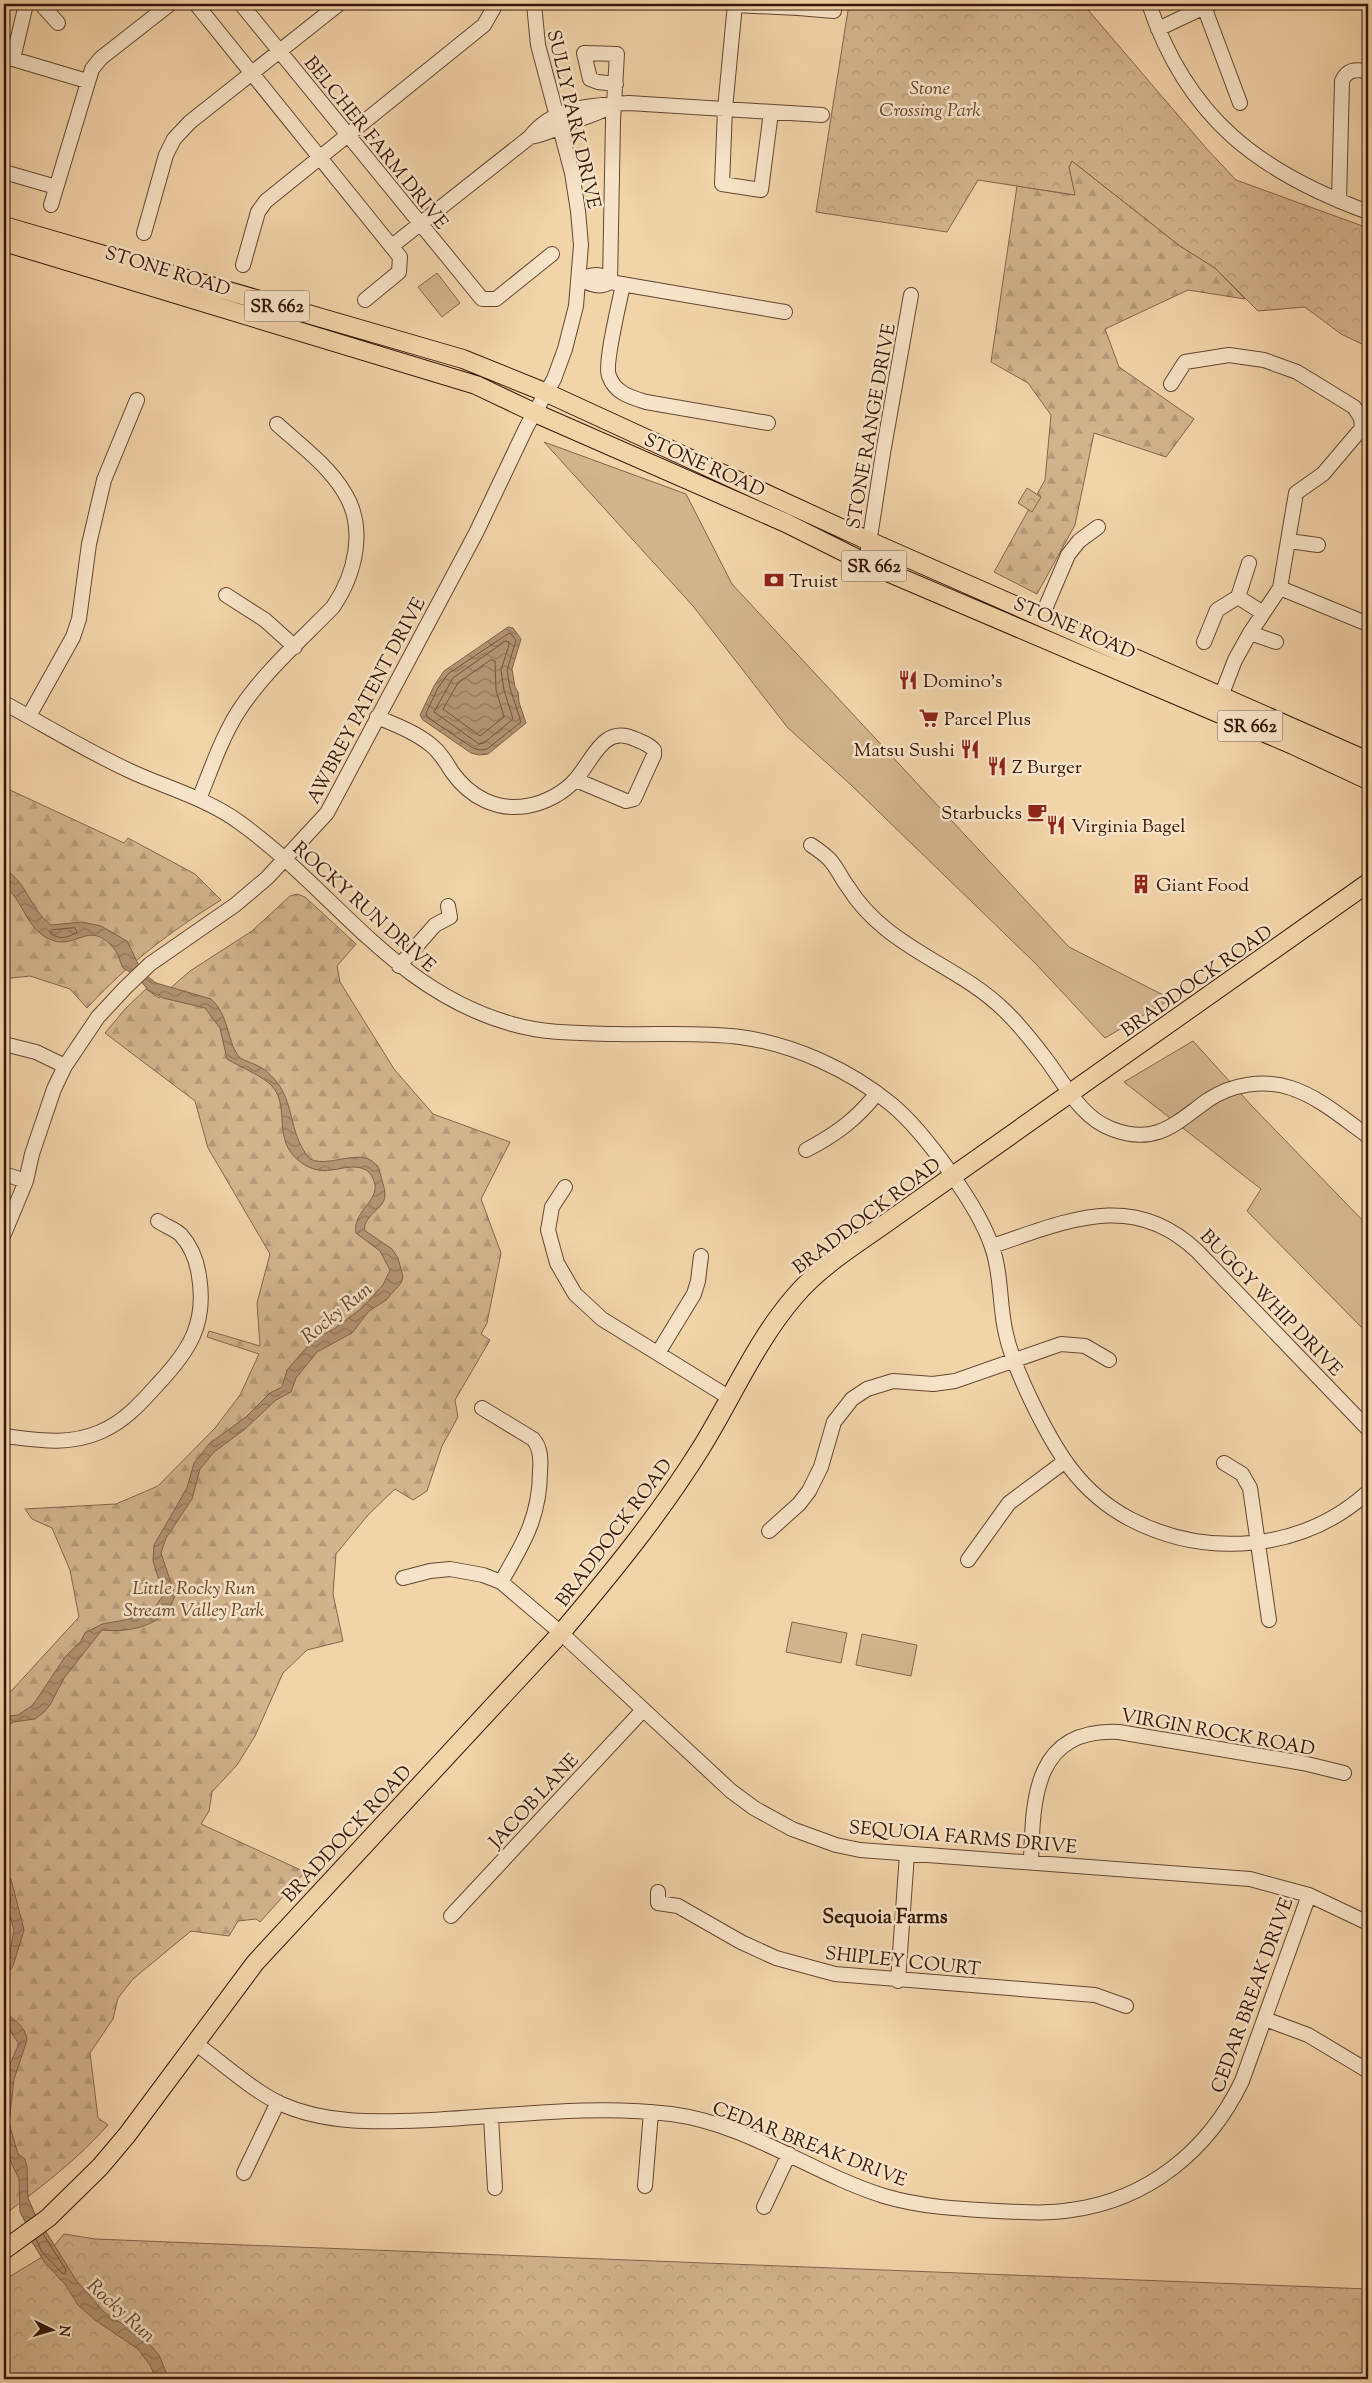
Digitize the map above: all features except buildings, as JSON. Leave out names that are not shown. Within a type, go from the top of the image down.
[{"type":"main road","name":"STONE ROAD","points":[[4,226],[140,267],[463,359],[547,393],[869,540],[1042,616],[1218,704],[1294,745],[1368,780]]},
{"type":"main road","name":"STONE ROAD","points":[[4,242],[452,376],[476,385],[535,413],[786,523],[866,562],[1008,621],[1368,761]]},
{"type":"main road","name":"BRADDOCK ROAD","points":[[4,2250],[48,2218],[82,2187],[114,2151],[256,1963],[561,1633],[657,1514],[702,1447],[774,1324],[806,1284],[830,1264],[1368,883]]},
{"type":"street","points":[[26,4],[13,60],[87,81]]},
{"type":"street","points":[[41,4],[58,23]]},
{"type":"street","points":[[51,205],[92,69],[102,58],[170,4]]},
{"type":"street","points":[[196,4],[400,257],[399,272],[365,300]]},
{"type":"street","name":"BELCHER FARM DRIVE","points":[[241,4],[478,296],[486,301],[496,299],[552,254]]},
{"type":"street","points":[[144,233],[166,155],[174,139],[190,122],[339,4]]},
{"type":"street","points":[[243,265],[258,212],[266,201],[484,25],[496,4]]},
{"type":"street","name":"SULLY PARK DRIVE","points":[[534,4],[538,45],[572,174],[578,211],[580,245],[576,306],[569,334],[547,393],[535,413]]},
{"type":"street","points":[[771,112],[761,190],[722,184],[725,109],[734,4],[798,6],[834,11]]},
{"type":"street","points":[[1149,4],[1158,30],[1176,66],[1192,90],[1220,125],[1248,150],[1278,171],[1302,185],[1368,212]]},
{"type":"street","points":[[1158,30],[1207,5],[1240,103]]},
{"type":"street","points":[[1338,201],[1342,81],[1345,74],[1350,70],[1368,70]]},
{"type":"street","points":[[616,84],[614,104],[616,283],[608,375],[616,387],[626,396],[646,402],[768,423]]},
{"type":"street","points":[[392,246],[530,137],[546,134],[559,121],[600,114],[614,104],[822,115]]},
{"type":"street","points":[[4,172],[56,187]]},
{"type":"street","points":[[579,279],[595,286],[616,283],[785,312]]},
{"type":"street","name":"STONE RANGE DRIVE","points":[[866,562],[911,295]]},
{"type":"street","points":[[1171,384],[1185,362],[1229,356],[1264,360],[1297,372],[1354,407],[1361,418],[1362,428],[1324,474],[1296,493],[1280,588],[1250,633],[1235,660],[1218,704]]},
{"type":"street","points":[[29,716],[73,637],[79,619],[89,544],[104,480],[137,400]]},
{"type":"street","name":"AWBREY PATENT DRIVE","points":[[4,1234],[26,1182],[45,1115],[65,1066],[98,1018],[150,964],[235,905],[285,860],[327,813],[476,534],[535,413]]},
{"type":"street","points":[[198,799],[226,734],[238,713],[254,690],[333,607],[342,593],[352,568],[356,538],[352,509],[343,490],[322,465],[277,424]]},
{"type":"street","points":[[1042,616],[1068,555],[1079,540],[1098,527]]},
{"type":"street","points":[[1289,541],[1318,545]]},
{"type":"street","points":[[1204,642],[1218,610],[1238,597],[1249,563]]},
{"type":"street","points":[[1280,588],[1368,624]]},
{"type":"street","points":[[226,595],[265,620],[295,647]]},
{"type":"street","points":[[1238,597],[1263,614]]},
{"type":"street","points":[[1250,633],[1276,642]]},
{"type":"street","name":"ROCKY RUN DRIVE","points":[[4,703],[122,767],[198,799],[236,820],[285,860],[399,966],[451,1001],[480,1014],[512,1024],[556,1033],[696,1035],[738,1037],[768,1042],[796,1051],[844,1073],[877,1093],[895,1107],[916,1128],[970,1204],[992,1246],[999,1277],[1004,1328],[1014,1360],[1047,1433],[1064,1462],[1102,1500],[1127,1517],[1153,1530],[1182,1539],[1210,1544],[1259,1542],[1289,1536],[1312,1528],[1348,1508],[1368,1492]]},
{"type":"street","points":[[377,717],[417,735],[432,746],[464,787],[478,798],[489,803],[514,807],[535,805],[552,798],[576,780],[594,754],[610,738],[623,734],[651,746],[654,750],[654,756],[634,799],[626,801],[576,780]]},
{"type":"street","points":[[811,845],[829,859],[857,900],[885,928],[910,947],[965,978],[1005,1011],[1028,1035],[1071,1094],[1095,1121],[1111,1129],[1137,1134],[1152,1133],[1175,1126],[1208,1100],[1229,1090],[1251,1084],[1276,1085],[1293,1088],[1310,1096],[1368,1136]]},
{"type":"street","points":[[399,966],[435,926],[450,917],[448,906]]},
{"type":"street","points":[[4,1044],[36,1052],[65,1066]]},
{"type":"street","points":[[806,1150],[830,1137],[853,1120],[877,1093]]},
{"type":"street","points":[[4,1174],[26,1182]]},
{"type":"street","points":[[565,1187],[552,1207],[548,1224],[553,1251],[562,1274],[575,1294],[593,1312],[730,1398]]},
{"type":"street","name":"BUGGY WHIP DRIVE","points":[[992,1246],[1073,1219],[1094,1215],[1130,1216],[1166,1228],[1182,1238],[1197,1251],[1368,1430]]},
{"type":"street","points":[[4,1436],[39,1442],[65,1442],[100,1433],[132,1413],[183,1356],[194,1334],[200,1314],[201,1288],[198,1267],[184,1240],[178,1233],[158,1221]]},
{"type":"street","points":[[658,1353],[694,1294],[698,1281],[701,1256]]},
{"type":"street","points":[[769,1531],[799,1504],[809,1491],[821,1467],[834,1422],[845,1406],[859,1393],[874,1385],[893,1381],[933,1384],[955,1381],[1069,1343],[1085,1346],[1108,1360]]},
{"type":"street","points":[[403,1578],[430,1571],[450,1569],[483,1575],[501,1582],[533,1522],[538,1502],[541,1458],[537,1443],[482,1408]]},
{"type":"street","points":[[968,1560],[1010,1503],[1064,1462]]},
{"type":"street","points":[[1224,1463],[1242,1474],[1250,1488],[1269,1620]]},
{"type":"street","name":"SEQUOIA FARMS DRIVE","points":[[501,1582],[561,1633],[731,1791],[774,1820],[792,1829],[836,1845],[860,1850],[1228,1876],[1279,1886],[1309,1895],[1368,1923]]},
{"type":"street","name":"JACOB LANE","points":[[451,1916],[643,1710]]},
{"type":"street","name":"VIRGIN ROCK ROAD","points":[[1031,1861],[1035,1793],[1042,1772],[1057,1752],[1069,1743],[1090,1733],[1119,1732],[1303,1763],[1344,1773]]},
{"type":"street","points":[[898,1981],[907,1854]]},
{"type":"street","name":"CEDAR BREAK DRIVE","points":[[195,2043],[278,2102],[326,2117],[353,2121],[609,2111],[673,2114],[714,2124],[789,2154],[856,2185],[883,2195],[917,2204],[953,2209],[1040,2212],[1074,2210],[1118,2199],[1159,2179],[1196,2148],[1230,2107],[1242,2082],[1309,1895]]},
{"type":"street","name":"SHIPLEY COURT","points":[[658,1897],[678,1906],[740,1942],[791,1963],[836,1974],[898,1981],[1095,1995],[1126,2006]]},
{"type":"street","points":[[1265,2019],[1308,2035],[1368,2071]]},
{"type":"street","points":[[244,2173],[278,2102]]},
{"type":"street","points":[[645,2186],[651,2112]]},
{"type":"street","points":[[491,2117],[494,2188]]},
{"type":"street","points":[[764,2207],[789,2154]]},
{"type":"green space","name":"Stone Crossing Park","points":[[849,4],[1083,4],[1206,148],[1236,180],[1368,228],[1368,347],[1341,334],[1305,307],[1258,311],[1215,268],[1180,246],[1072,161],[1069,167],[1075,195],[978,180],[947,232],[816,212]]},
{"type":"green space","points":[[1072,161],[1180,246],[1215,268],[1245,299],[1188,290],[1105,329],[1119,367],[1194,419],[1166,457],[1094,433],[1075,525],[1037,594],[994,572],[1045,480],[1051,415],[1028,383],[991,362],[1017,186],[1074,195],[1069,167]]},
{"type":"green space","points":[[437,273],[460,303],[442,317],[418,287]]},
{"type":"green space","points":[[544,442],[686,494],[732,584],[1069,947],[1171,999],[1105,1038],[1036,964],[850,784],[788,728],[693,606]]},
{"type":"green space","points":[[1027,488],[1041,497],[1032,512],[1018,503]]},
{"type":"green space","points":[[6,785],[10,790],[124,843],[128,838],[195,874],[221,900],[150,949],[87,1008],[70,989],[30,976],[11,978],[4,976],[4,786]]},
{"type":"green space","name":"Little Rocky Run Stream Valley Park","points":[[297,894],[305,897],[356,944],[337,966],[340,982],[394,1069],[433,1114],[510,1142],[481,1199],[501,1253],[487,1323],[481,1334],[490,1340],[455,1400],[458,1417],[442,1446],[427,1491],[413,1500],[395,1489],[368,1515],[336,1554],[333,1594],[343,1641],[307,1650],[283,1673],[255,1736],[237,1765],[212,1792],[209,1811],[201,1824],[305,1872],[260,1922],[256,1919],[238,1921],[229,1936],[191,1931],[133,1979],[118,1998],[113,2019],[90,2053],[98,2118],[108,2125],[71,2161],[4,2215],[4,1699],[79,1617],[70,1570],[52,1528],[32,1519],[25,1509],[116,1504],[158,1486],[215,1428],[240,1395],[259,1354],[207,1337],[209,1331],[260,1346],[257,1303],[270,1254],[208,1148],[195,1101],[105,1033],[126,1008],[146,989],[159,998],[190,971],[252,931],[290,896]]},
{"type":"green space","points":[[1193,1041],[1251,1105],[1368,1226],[1368,1334],[1247,1211],[1261,1189],[1124,1082]]},
{"type":"green space","points":[[792,1622],[847,1633],[841,1663],[786,1652]]},
{"type":"green space","points":[[862,1634],[917,1645],[911,1676],[856,1665]]},
{"type":"green space","points":[[64,2234],[95,2239],[1368,2289],[1368,2379],[4,2379],[4,2280],[47,2254]]},
{"type":"water","points":[[508,627],[513,628],[521,639],[512,669],[515,687],[526,723],[488,754],[479,755],[471,753],[423,720],[420,715],[434,686],[444,671]]},
{"type":"water","name":"Rocky Run","points":[[4,869],[18,881],[38,912],[51,925],[82,922],[101,926],[127,941],[142,972],[156,983],[211,999],[221,1012],[239,1057],[266,1071],[283,1092],[297,1137],[310,1159],[329,1161],[360,1157],[369,1159],[376,1165],[381,1176],[385,1195],[382,1204],[365,1224],[364,1230],[392,1249],[398,1258],[403,1277],[401,1283],[386,1300],[369,1311],[352,1333],[317,1352],[296,1378],[291,1392],[276,1400],[245,1429],[214,1452],[200,1469],[192,1499],[166,1538],[161,1553],[175,1595],[171,1606],[164,1614],[146,1625],[135,1628],[113,1631],[102,1630],[64,1678],[50,1705],[44,1712],[35,1719],[13,1722],[4,1729],[4,1717],[18,1715],[33,1705],[65,1657],[81,1641],[85,1633],[102,1624],[125,1620],[152,1611],[162,1597],[162,1590],[153,1561],[154,1545],[187,1488],[194,1463],[210,1443],[246,1417],[270,1393],[282,1387],[287,1370],[314,1339],[334,1329],[362,1308],[383,1285],[390,1270],[380,1251],[356,1233],[356,1224],[359,1217],[373,1196],[375,1189],[374,1180],[368,1171],[352,1167],[318,1170],[299,1161],[286,1143],[278,1095],[269,1083],[227,1059],[220,1028],[205,1008],[163,998],[148,990],[137,976],[123,968],[116,951],[106,941],[97,936],[90,935],[66,942],[57,942],[39,933],[10,891],[4,886]]},
{"type":"water","points":[[4,1872],[11,1879],[24,1930],[13,1966],[4,1979],[4,1964],[9,1957],[14,1930],[8,1910],[11,1900]]},
{"type":"water","name":"Rocky Run","points":[[4,2011],[22,2027],[27,2040],[14,2079],[9,2123],[18,2154],[25,2159],[28,2198],[35,2214],[76,2280],[105,2313],[142,2336],[159,2355],[169,2379],[156,2379],[150,2365],[138,2349],[95,2320],[78,2305],[65,2284],[45,2263],[32,2242],[30,2231],[20,2212],[19,2179],[4,2147],[4,2077],[19,2044],[4,2022]]},
{"type":"place","name":"Truist","points":[[774,580]]},
{"type":"place","name":"Domino's","points":[[908,680]]},
{"type":"place","name":"Parcel Plus","points":[[929,718]]},
{"type":"place","name":"Matsu Sushi","points":[[970,749]]},
{"type":"place","name":"Z Burger","points":[[997,766]]},
{"type":"place","name":"Starbucks","points":[[1037,812]]},
{"type":"place","name":"Virginia Bagel","points":[[1056,825]]},
{"type":"place","name":"Giant Food","points":[[1141,884]]},
{"type":"district","name":"Sequoia Farms","points":[[885,1916]]}]
